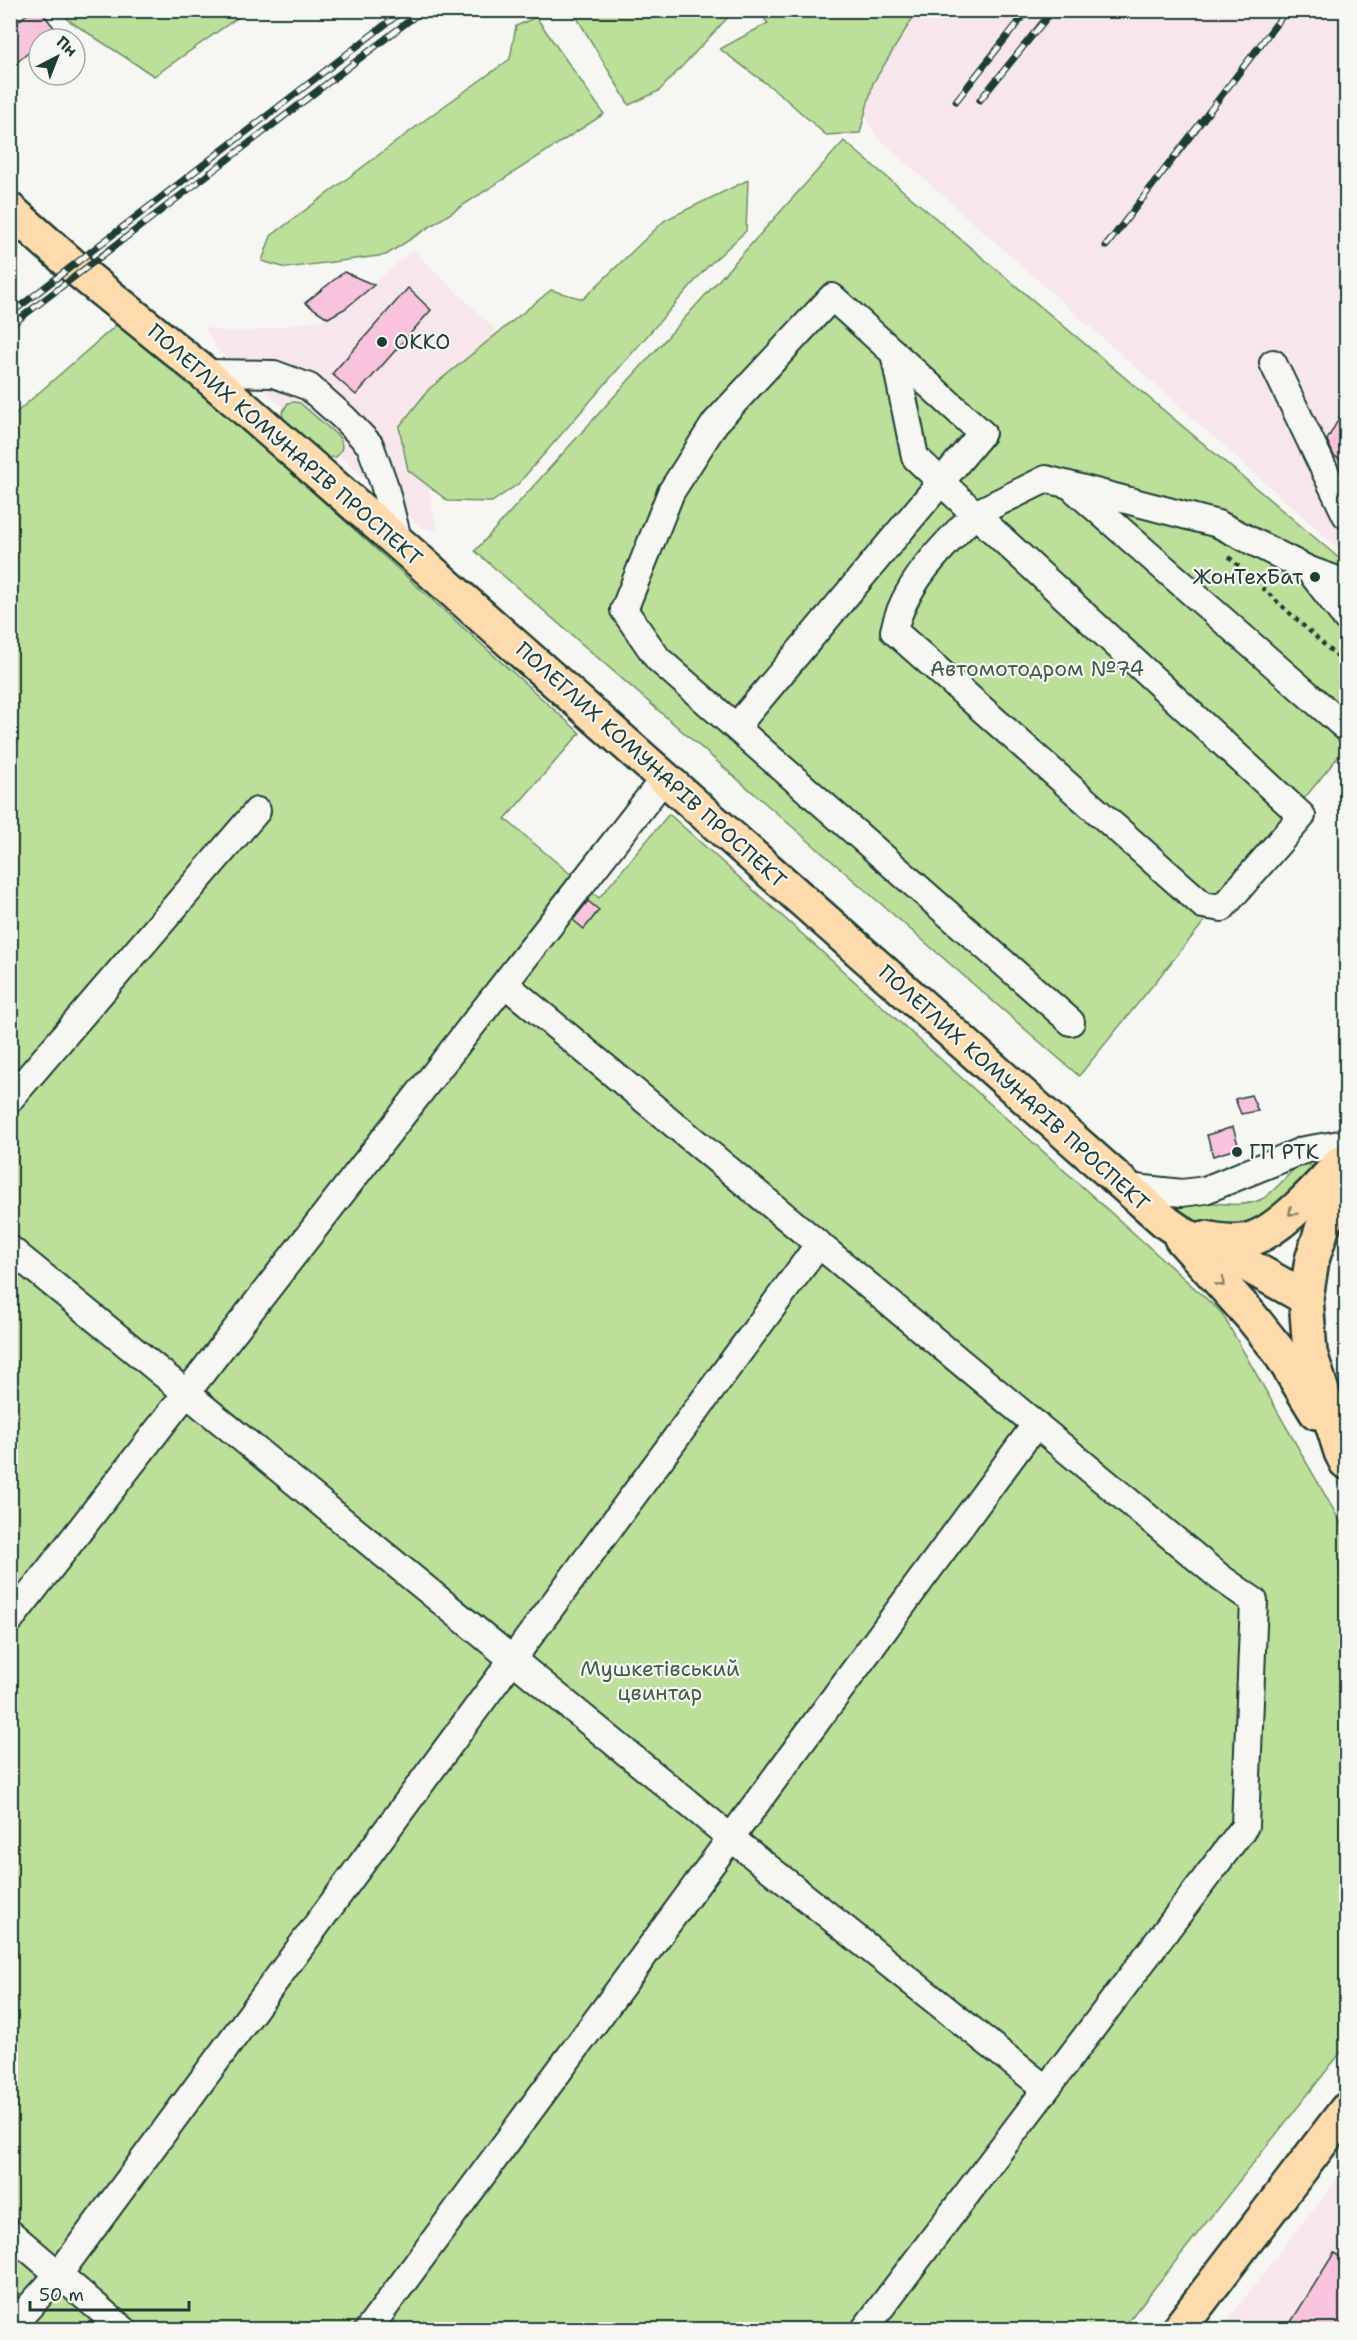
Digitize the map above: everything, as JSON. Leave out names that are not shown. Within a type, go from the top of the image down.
[{"type":"main road","name":"ПОЛЕГЛИХ КОМУНАРІВ ПРОСПЕКТ","points":[[10,210],[80,272],[204,373],[399,543],[1167,1224],[1186,1236],[1213,1246],[1306,1298]]},
{"type":"main road","points":[[1167,1224],[1194,1235],[1216,1240],[1248,1240],[1259,1237],[1280,1222],[1322,1184],[1347,1154]]},
{"type":"main road","points":[[1344,1457],[1310,1353],[1306,1298],[1312,1260],[1347,1166]]},
{"type":"main road","points":[[1167,1224],[1250,1315],[1278,1350],[1344,1457]]},
{"type":"main road","points":[[1178,2330],[1347,2110]]},
{"type":"lane","points":[[736,727],[982,433],[832,297],[715,423],[671,492],[624,610],[658,659],[1071,1022]]},
{"type":"lane","points":[[894,352],[915,457],[975,514],[1302,816],[1222,908],[1203,905],[894,631],[898,610],[938,550],[975,514],[1046,479],[1218,524],[1309,570],[1347,583]]},
{"type":"lane","points":[[1273,363],[1347,515]]},
{"type":"lane","points":[[204,373],[274,374],[309,387],[327,402],[370,445],[384,484],[399,543]]},
{"type":"lane","points":[[1070,485],[1347,728]]},
{"type":"lane","points":[[1309,570],[1347,618]]},
{"type":"lane","points":[[10,1620],[665,777]]},
{"type":"lane","points":[[10,1099],[257,811]]},
{"type":"lane","points":[[505,984],[1221,1578],[1254,1601],[1245,1826],[864,2330]]},
{"type":"lane","points":[[1126,1187],[1182,1193],[1205,1190],[1304,1150],[1347,1143]]},
{"type":"lane","points":[[10,2328],[59,2274],[819,1244]]},
{"type":"lane","points":[[10,1249],[731,1838],[1046,2089]]},
{"type":"lane","points":[[369,2330],[1036,1424]]},
{"type":"lane","points":[[10,2233],[124,2330]]},
{"type":"path","points":[[1225,554],[1347,665]]},
{"type":"shaded area","points":[[880,11],[1346,11],[1346,555],[876,136],[857,99]]},
{"type":"shaded area","name":"ОККО","points":[[413,250],[496,330],[459,374],[429,475],[431,501],[438,532],[419,526],[217,349],[204,327],[229,332],[261,330],[328,318],[346,308]]},
{"type":"shaded area","points":[[1346,2168],[1346,2329],[1220,2330],[1290,2239]]},
{"type":"green space","points":[[65,10],[247,11],[154,76],[87,32],[87,27],[79,27],[68,20]]},
{"type":"green space","points":[[582,10],[734,11],[659,91],[629,105],[576,16]]},
{"type":"green space","points":[[758,11],[917,11],[873,83],[860,133],[826,135],[780,94],[720,49],[768,23]]},
{"type":"green space","points":[[536,17],[604,114],[386,255],[286,268],[262,261],[271,236],[510,59],[516,26]]},
{"type":"green space","name":"Автомотодром №74","points":[[844,141],[1346,564],[1346,747],[1079,1076],[475,551]]},
{"type":"green space","points":[[748,180],[746,231],[708,266],[518,484],[492,502],[448,501],[408,470],[399,427],[429,389],[551,290],[583,299],[665,220]]},
{"type":"green space","name":"Мушкетівський цвинтар","points":[[122,320],[580,733],[505,819],[599,898],[669,814],[1221,1312],[1346,1532],[1346,2046],[1122,2329],[11,2329],[10,418]]},
{"type":"green space","points":[[288,403],[300,403],[338,436],[342,447],[336,457],[326,458],[284,422],[282,413]]},
{"type":"green space","points":[[1301,1162],[1315,1167],[1281,1207],[1228,1234],[1172,1210],[1151,1190],[1224,1204],[1253,1202],[1269,1194]]},
{"type":"building","points":[[32,10],[40,10],[54,27],[27,27],[27,54],[10,68],[10,28]]},
{"type":"building","points":[[344,272],[374,285],[346,308],[328,318],[305,303]]},
{"type":"building","name":"ОККО","points":[[408,288],[431,310],[356,395],[332,374]]},
{"type":"building","points":[[1347,404],[1347,463],[1334,456],[1327,440]]},
{"type":"building","points":[[588,901],[599,910],[584,929],[573,920]]},
{"type":"building","points":[[1251,1095],[1258,1111],[1241,1114],[1235,1099]]},
{"type":"building","points":[[1233,1127],[1239,1148],[1213,1156],[1207,1135]]},
{"type":"building","points":[[1334,2253],[1347,2261],[1347,2314],[1337,2330],[1286,2330]]},
{"type":"railway","points":[[10,314],[404,10]]},
{"type":"railway","points":[[10,326],[423,10]]},
{"type":"railway","points":[[956,101],[1028,10]]},
{"type":"railway","points":[[980,100],[1053,10]]},
{"type":"railway","points":[[1106,246],[1287,10]]},
{"type":"place","name":"ОККО","points":[[382,342]]},
{"type":"place","name":"ЖонТехБат","points":[[1315,577]]},
{"type":"place","name":"ГП РТК","points":[[1237,1152]]}]
